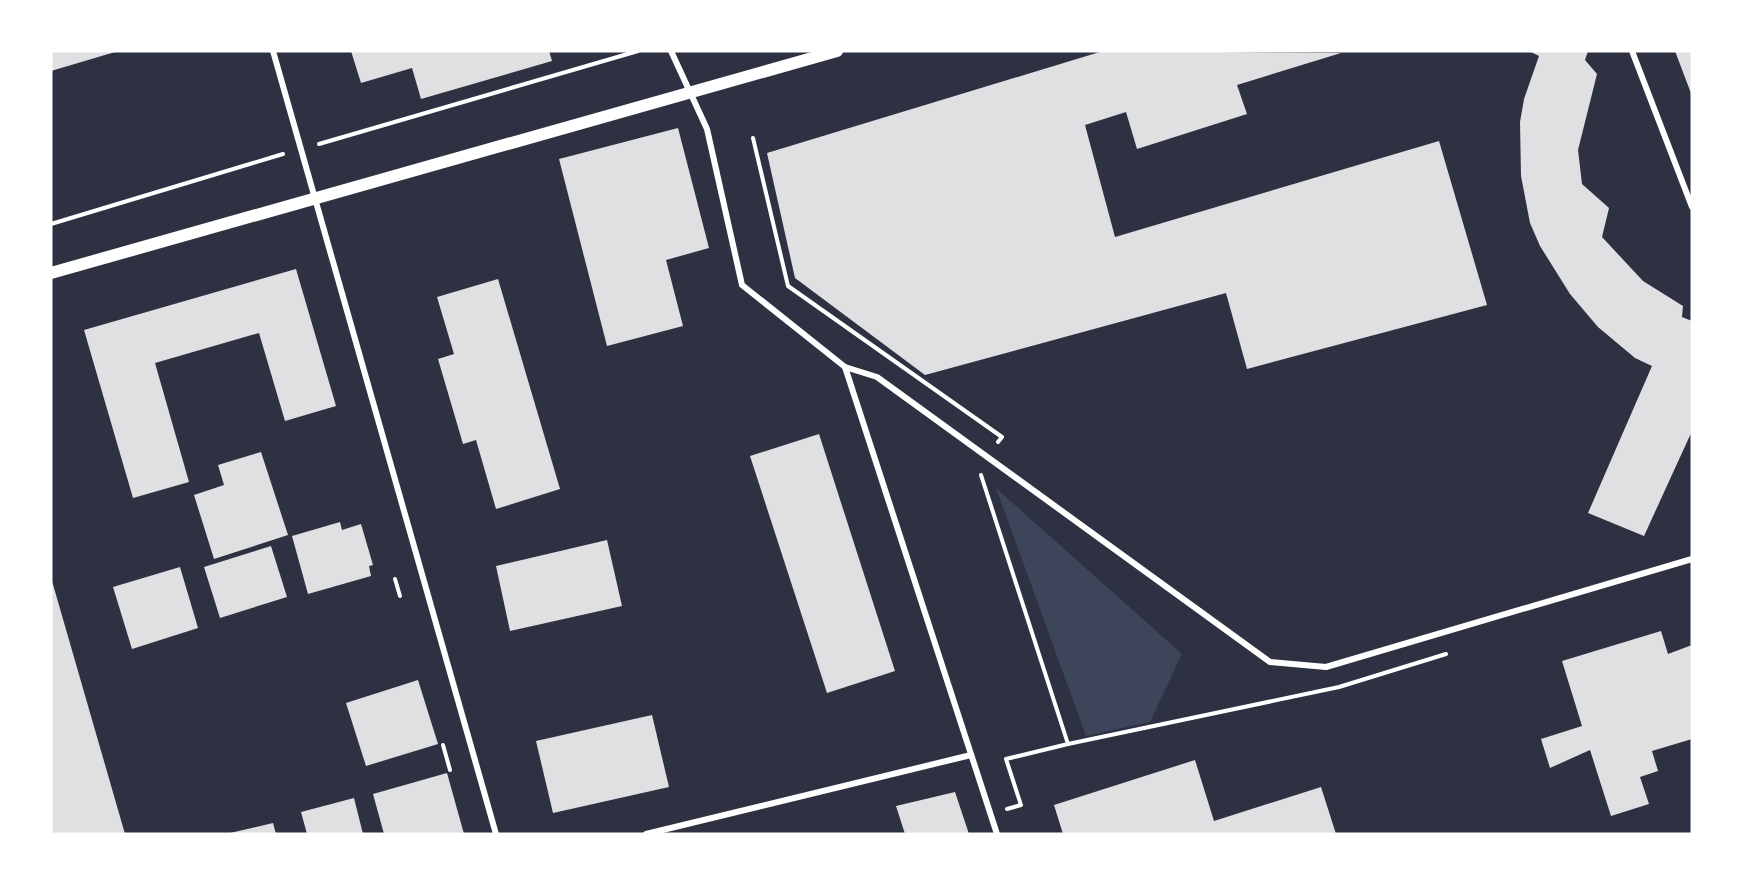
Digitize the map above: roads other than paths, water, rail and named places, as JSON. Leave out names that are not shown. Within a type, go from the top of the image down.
[{"type":"main road","points":[[51,273],[837,51]]},
{"type":"street","points":[[273,51],[496,834]]},
{"type":"street","points":[[671,51],[707,129],[742,285],[844,367],[877,377],[1270,662],[1326,667],[1692,559]]},
{"type":"street","points":[[1632,51],[1692,207]]},
{"type":"street","points":[[844,367],[997,834]]},
{"type":"street","points":[[646,834],[971,755]]}]
